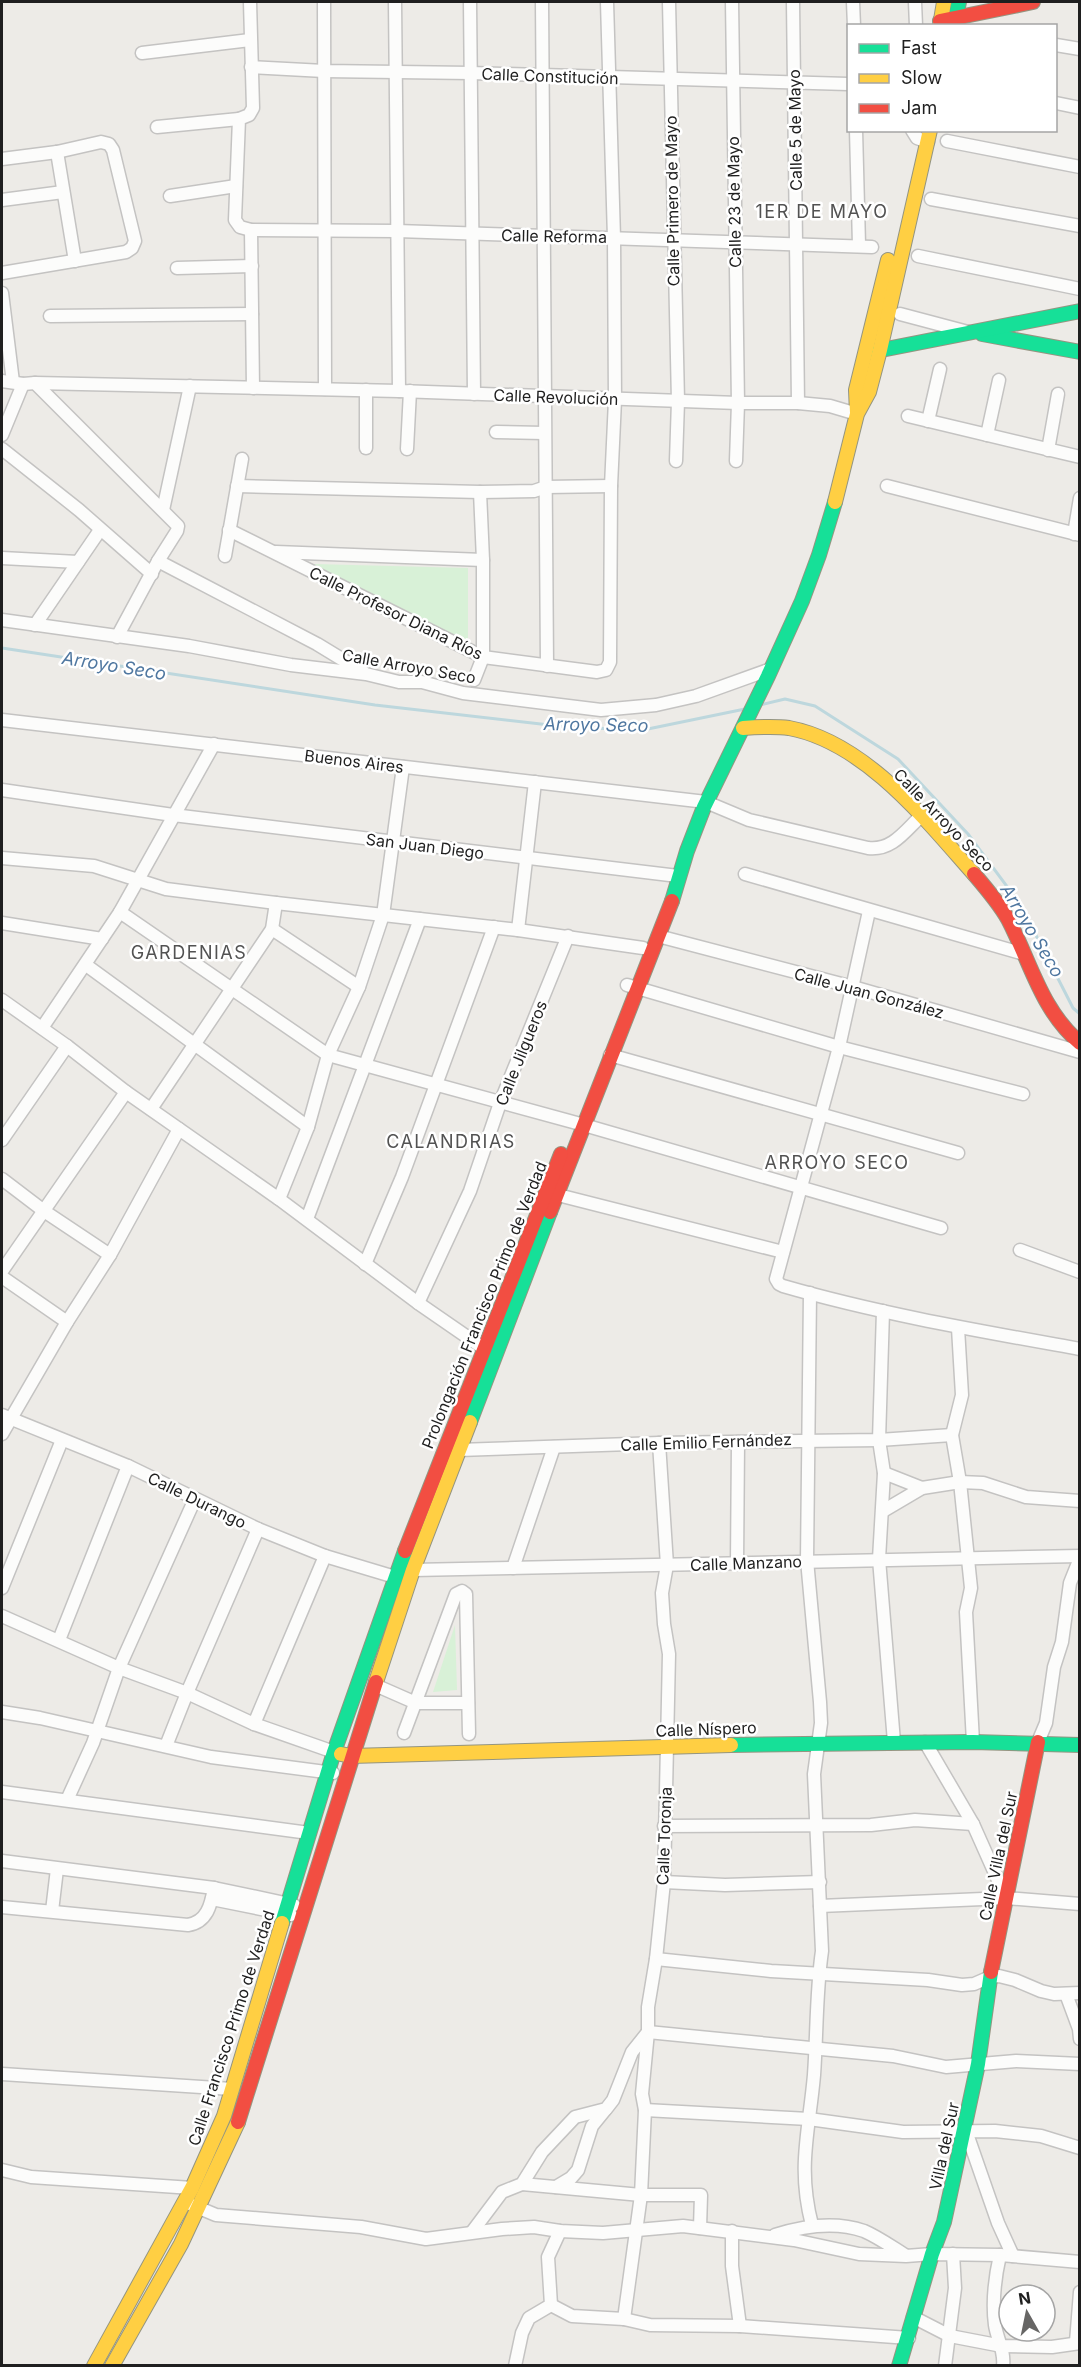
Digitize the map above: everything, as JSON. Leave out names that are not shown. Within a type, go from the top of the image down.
[{"type":"main road","points":[[944,2],[940,23],[955,22],[1033,2]]},
{"type":"main road","points":[[955,22],[959,2]]},
{"type":"main road","points":[[771,669],[802,602],[818,560],[857,414],[869,392],[880,350],[921,134]]},
{"type":"main road","points":[[857,414],[856,390],[921,134]]},
{"type":"main road","points":[[866,354],[1080,311]]},
{"type":"main road","points":[[972,333],[1080,352]]},
{"type":"main road","name":"Prolongación Francisco Primo de Verdad","points":[[351,1756],[413,1570],[459,1450],[489,1352],[632,987],[674,897],[678,876],[706,802],[771,669]]},
{"type":"main road","name":"Calle Arroyo Seco","points":[[745,724],[795,729],[827,741],[879,776],[921,816],[999,905],[1054,1016],[1063,1028],[1080,1043]]},
{"type":"main road","name":"Prolongación Francisco Primo de Verdad","points":[[334,1752],[395,1577],[489,1352],[558,1195],[579,1123],[610,1055],[643,948],[664,893],[678,876]]},
{"type":"main road","name":"Calle Níspero","points":[[334,1752],[351,1756],[894,1742],[1038,1742],[1080,1745]]},
{"type":"main road","name":"Calle Villa del Sur","points":[[990,1977],[1038,1742]]},
{"type":"main road","name":"Calle Francisco Primo de Verdad","points":[[94,2366],[185,2202],[224,2116],[334,1752]]},
{"type":"main road","name":"Calle Francisco Primo de Verdad","points":[[112,2366],[199,2208],[239,2121],[351,1756]]},
{"type":"main road","name":"Villa del Sur","points":[[913,2317],[944,2222],[965,2130],[978,2064],[990,1977]]},
{"type":"main road","points":[[900,2366],[913,2317]]},
{"type":"street","points":[[157,127],[239,119],[249,115],[253,108],[250,2]]},
{"type":"street","points":[[324,2],[325,389]]},
{"type":"street","points":[[395,2],[397,231],[407,449]]},
{"type":"street","points":[[470,2],[474,394]]},
{"type":"street","points":[[542,2],[547,666]]},
{"type":"street","points":[[237,486],[480,492],[534,491],[546,487],[611,486],[615,400],[614,238],[607,2]]},
{"type":"street","name":"Calle Primero de Mayo","points":[[669,2],[678,401],[676,460]]},
{"type":"street","name":"Calle 23 de Mayo","points":[[732,2],[738,403],[736,462]]},
{"type":"street","name":"Calle 5 de Mayo","points":[[793,2],[798,403]]},
{"type":"street","points":[[853,2],[854,24]]},
{"type":"street","points":[[915,2],[916,24]]},
{"type":"street","points":[[142,53],[250,40]]},
{"type":"street","points":[[1057,45],[1080,49]]},
{"type":"street","name":"Calle Constitución","points":[[251,67],[324,71],[847,84]]},
{"type":"street","points":[[1057,103],[1080,108]]},
{"type":"street","points":[[170,196],[236,186],[239,119]]},
{"type":"street","points":[[856,132],[859,245]]},
{"type":"street","points":[[947,141],[1080,167]]},
{"type":"street","points":[[2,159],[57,152],[101,142],[109,144],[135,241],[132,248],[126,252],[2,273]]},
{"type":"street","points":[[57,152],[75,261]]},
{"type":"street","name":"Calle Reforma","points":[[236,186],[235,220],[237,225],[251,230],[325,229],[872,247]]},
{"type":"street","points":[[2,200],[63,192]]},
{"type":"street","points":[[931,199],[1080,226]]},
{"type":"street","points":[[251,230],[253,388]]},
{"type":"street","points":[[918,256],[1080,289]]},
{"type":"street","points":[[177,268],[252,266]]},
{"type":"street","points":[[2,293],[18,383],[2,435]]},
{"type":"street","points":[[50,316],[252,314]]},
{"type":"street","points":[[900,314],[972,333]]},
{"type":"street","points":[[928,421],[940,369]]},
{"type":"street","points":[[987,435],[999,380]]},
{"type":"street","points":[[18,383],[178,526],[117,638]]},
{"type":"street","name":"Calle Revolución","points":[[18,383],[405,391],[544,398],[798,403],[830,406],[857,414]]},
{"type":"street","points":[[162,510],[190,386]]},
{"type":"street","points":[[366,390],[366,448]]},
{"type":"street","points":[[1048,450],[1058,394]]},
{"type":"street","points":[[908,416],[1080,457]]},
{"type":"street","points":[[496,432],[544,433]]},
{"type":"street","points":[[2,449],[79,510],[152,574]]},
{"type":"street","points":[[225,556],[242,459]]},
{"type":"street","name":"Calle Profesor Diana Ríos","points":[[230,530],[483,657],[597,672],[606,670],[610,662],[611,486]]},
{"type":"street","points":[[887,486],[1077,535],[1080,498]]},
{"type":"street","points":[[474,680],[483,657],[480,492]]},
{"type":"street","points":[[35,625],[100,530]]},
{"type":"street","points":[[272,552],[483,560]]},
{"type":"street","points":[[2,558],[78,562]]},
{"type":"street","points":[[159,561],[317,644],[366,674]]},
{"type":"street","name":"Calle Arroyo Seco","points":[[2,620],[117,638],[189,646],[291,665],[366,674],[399,682],[422,682],[463,693],[601,710],[656,705],[696,696],[771,669]]},
{"type":"street","name":"Buenos Aires","points":[[2,720],[706,802],[749,820],[877,849],[885,848],[900,837],[921,816]]},
{"type":"street","points":[[42,1028],[120,912],[214,744]]},
{"type":"street","points":[[279,1199],[308,1127],[328,1055],[358,987],[383,915],[403,767]]},
{"type":"street","points":[[518,930],[535,782]]},
{"type":"street","name":"San Juan Diego","points":[[2,790],[173,815],[678,876]]},
{"type":"street","points":[[2,858],[94,866],[166,889],[568,936],[643,948]]},
{"type":"street","points":[[745,874],[1024,954]]},
{"type":"street","points":[[151,1108],[272,928],[276,903]]},
{"type":"street","points":[[869,911],[839,1047],[776,1279],[779,1284],[883,1311],[958,1328],[1080,1349]]},
{"type":"street","points":[[120,912],[328,1055],[579,1123],[941,1228]]},
{"type":"street","points":[[307,1219],[420,919]]},
{"type":"street","points":[[2,923],[102,939]]},
{"type":"street","points":[[365,1264],[402,1177],[494,927]]},
{"type":"street","points":[[272,928],[358,987]]},
{"type":"street","name":"Calle Jilgueros","points":[[418,1303],[470,1191],[500,1103],[568,936]]},
{"type":"street","name":"Calle Juan González","points":[[657,936],[853,987],[1080,1052]]},
{"type":"street","points":[[86,965],[308,1127]]},
{"type":"street","points":[[632,987],[839,1047],[1023,1094]]},
{"type":"street","points":[[2,1001],[489,1352]]},
{"type":"street","points":[[2,1140],[67,1046]]},
{"type":"street","points":[[610,1055],[958,1153]]},
{"type":"street","points":[[67,1322],[3,1280],[44,1211],[126,1092]]},
{"type":"street","points":[[2,1434],[6,1417],[110,1255],[179,1129]]},
{"type":"street","points":[[2,1179],[44,1211],[110,1255]]},
{"type":"street","points":[[558,1195],[783,1252]]},
{"type":"street","points":[[1020,1250],[1080,1272]]},
{"type":"street","points":[[810,1293],[807,1560],[820,1702],[819,1743],[814,1774],[822,1950],[818,1975],[814,2072],[803,2173],[812,2225]]},
{"type":"street","points":[[883,1311],[879,1440],[884,1473],[879,1559],[894,1742]]},
{"type":"street","points":[[958,1328],[962,1395],[952,1435],[960,1482],[971,1588],[966,1612],[973,1742]]},
{"type":"street","name":"Calle Durango","points":[[6,1417],[128,1466],[194,1500],[258,1529],[325,1556],[395,1577]]},
{"type":"street","name":"Calle Emilio Fernández","points":[[459,1450],[658,1443],[879,1440],[952,1435]]},
{"type":"street","points":[[2,1587],[62,1440]]},
{"type":"street","points":[[737,1564],[738,1442]]},
{"type":"street","name":"Calle Toronja","points":[[624,2319],[641,2194],[645,2110],[642,2094],[648,2007],[656,1959],[664,1882],[669,1654],[662,1593],[667,1565],[658,1443]]},
{"type":"street","points":[[513,1568],[554,1447]]},
{"type":"street","points":[[58,1640],[128,1466]]},
{"type":"street","points":[[884,1473],[922,1488]]},
{"type":"street","points":[[883,1511],[922,1488],[960,1482],[982,1483],[1026,1497],[1080,1501]]},
{"type":"street","points":[[67,1800],[93,1743],[119,1668],[194,1500]]},
{"type":"street","points":[[166,1746],[258,1529]]},
{"type":"street","points":[[254,1724],[325,1556]]},
{"type":"street","points":[[1038,1742],[1046,1723],[1054,1667],[1062,1642],[1070,1583],[1080,1557]]},
{"type":"street","name":"Calle Manzano","points":[[413,1570],[737,1564],[807,1560],[1080,1557]]},
{"type":"street","points":[[404,1733],[456,1594],[462,1591],[466,1594],[469,1734]]},
{"type":"street","points":[[2,1616],[119,1668],[187,1693],[254,1724],[334,1752]]},
{"type":"street","points":[[375,1685],[416,1702],[468,1703]]},
{"type":"street","points":[[2,1712],[96,1730],[211,1757],[345,1775]]},
{"type":"street","points":[[925,1742],[973,1824],[1006,1898]]},
{"type":"street","points":[[2,1792],[309,1833]]},
{"type":"street","points":[[664,1826],[871,1825],[915,1820],[973,1824]]},
{"type":"street","points":[[2,1861],[213,1894],[302,1912]]},
{"type":"street","points":[[52,1911],[57,1869]]},
{"type":"street","points":[[664,1882],[725,1885],[820,1882]]},
{"type":"street","points":[[2,1907],[188,1925],[202,1920],[213,1894]]},
{"type":"street","points":[[820,1906],[1006,1898],[1080,1904]]},
{"type":"street","points":[[656,1959],[818,1975],[928,1980],[962,1985],[974,1984],[999,1976],[1041,1991],[1080,1993]]},
{"type":"street","points":[[1066,1994],[1079,2028],[1080,2039]]},
{"type":"street","points":[[556,2187],[571,2178],[578,2170],[592,2126],[613,2100],[632,2052],[648,2032],[911,2059],[946,2067],[1016,2061],[1080,2064]]},
{"type":"street","points":[[2,2074],[231,2089]]},
{"type":"street","points":[[522,2184],[542,2152],[575,2117],[606,2109]]},
{"type":"street","points":[[645,2110],[809,2119],[903,2132],[994,2131],[1041,2136],[1080,2148]]},
{"type":"street","points":[[965,2130],[998,2223],[1013,2256]]},
{"type":"street","points":[[2,2170],[31,2177],[192,2188]]},
{"type":"street","points":[[472,2232],[502,2192],[522,2184],[641,2194],[701,2194],[700,2228]]},
{"type":"street","points":[[185,2202],[216,2215],[361,2227],[426,2239],[472,2232],[534,2227],[603,2233],[683,2226],[794,2240],[858,2254],[1000,2255],[1080,2262]]},
{"type":"street","points":[[768,2238],[812,2225],[847,2227],[864,2231],[906,2256]]},
{"type":"street","points":[[551,2305],[548,2257],[560,2231]]},
{"type":"street","points":[[732,2231],[732,2266],[740,2326]]},
{"type":"street","points":[[945,2366],[955,2288],[953,2254]]},
{"type":"street","points":[[1000,2255],[995,2278],[995,2325],[1002,2346],[1004,2366]]},
{"type":"street","points":[[913,2317],[950,2336],[1002,2346],[1052,2348],[1078,2343],[1080,2292]]},
{"type":"street","points":[[551,2305],[572,2316],[624,2319],[650,2325],[740,2326],[909,2338]]},
{"type":"street","points":[[515,2366],[522,2333],[529,2318],[551,2305]]},
{"type":"green space","points":[[314,564],[468,568],[468,643],[313,567]]},
{"type":"green space","points":[[455,1625],[457,1690],[433,1692]]},
{"type":"waterway","name":"Arroyo Seco","points":[[2,648],[375,705],[567,727],[643,730],[745,709]]},
{"type":"waterway","name":"Arroyo Seco","points":[[760,705],[785,699],[815,706],[898,759],[968,834],[1020,904],[1073,1008],[1080,1014]]},
{"type":"traffic: fast","points":[[954,24],[959,2]]},
{"type":"traffic: fast","points":[[871,352],[1080,311]]},
{"type":"traffic: fast","points":[[982,334],[1080,352]]},
{"type":"traffic: fast","points":[[672,901],[687,851],[704,807],[802,601],[835,502]]},
{"type":"traffic: fast","points":[[470,1422],[550,1212]]},
{"type":"traffic: fast","points":[[282,1923],[334,1752],[405,1551]]},
{"type":"traffic: fast","points":[[731,1745],[973,1742],[1080,1745]]},
{"type":"traffic: fast","points":[[899,2366],[932,2254],[944,2222],[978,2064],[991,1972]]},
{"type":"traffic: slow","points":[[940,24],[944,2]]},
{"type":"traffic: slow","points":[[835,502],[857,414],[869,392],[880,350],[930,132]]},
{"type":"traffic: slow","points":[[857,413],[856,390],[888,260]]},
{"type":"traffic: slow","points":[[743,728],[789,728],[817,736],[843,749],[892,786],[936,830],[974,874]]},
{"type":"traffic: slow","points":[[376,1682],[413,1570],[470,1422]]},
{"type":"traffic: slow","points":[[341,1754],[351,1756],[731,1745]]},
{"type":"traffic: slow","points":[[94,2366],[192,2188],[224,2116],[282,1923]]},
{"type":"traffic: slow","points":[[112,2366],[181,2244],[238,2122]]},
{"type":"traffic: jam","points":[[940,21],[1033,2]]},
{"type":"traffic: jam","points":[[974,874],[1008,919],[1046,1001],[1067,1030],[1080,1043]]},
{"type":"traffic: jam","points":[[550,1212],[672,901]]},
{"type":"traffic: jam","points":[[405,1551],[561,1154]]},
{"type":"traffic: jam","points":[[238,2122],[376,1682]]},
{"type":"traffic: jam","points":[[991,1972],[1038,1742]]},
{"type":"district","name":"1ER DE MAYO","points":[[822,212]]},
{"type":"district","name":"GARDENIAS","points":[[189,953]]},
{"type":"district","name":"CALANDRIAS","points":[[451,1142]]},
{"type":"district","name":"ARROYO SECO","points":[[837,1163]]}]
